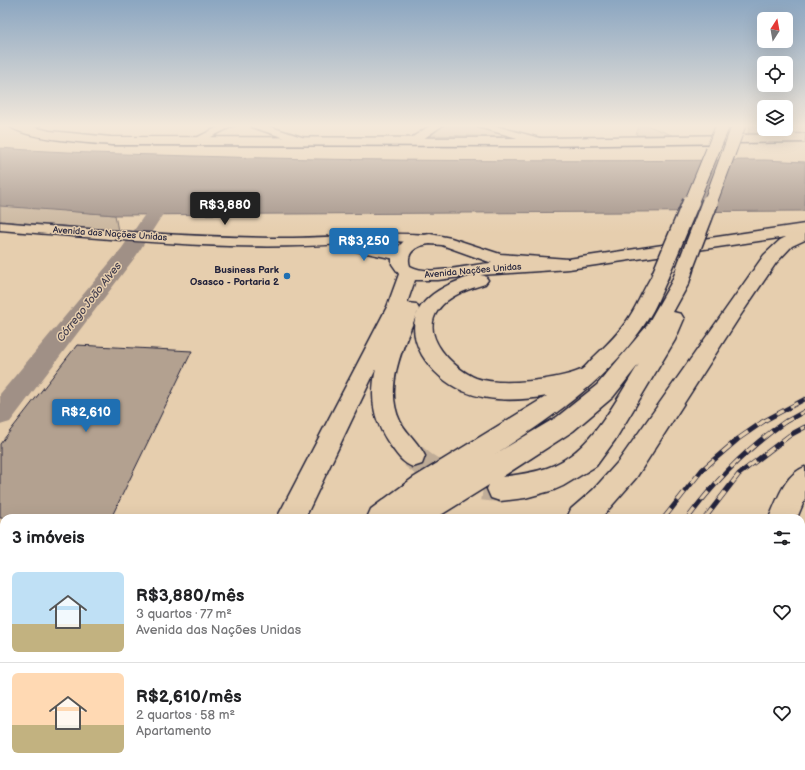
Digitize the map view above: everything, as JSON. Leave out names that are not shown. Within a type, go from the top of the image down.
[{"type":"main road","points":[[386,514],[422,487],[534,418],[570,393],[614,349],[646,306],[674,277],[711,161]]},
{"type":"main road","points":[[419,514],[565,424],[605,391],[653,332],[674,277],[724,161]]},
{"type":"main road","name":"Avenida Nações Unidas","points":[[476,276],[438,276],[409,268],[406,246],[426,239],[444,240],[471,252],[504,259],[568,264],[805,229]]},
{"type":"main road","points":[[585,514],[602,499],[627,470],[731,314],[770,259],[786,243],[805,234]]},
{"type":"main road","points":[[740,239],[758,244],[764,249],[770,259]]},
{"type":"main road","points":[[471,252],[478,258],[476,276]]},
{"type":"main road","points":[[568,264],[476,276],[438,297],[428,309],[424,320],[423,332],[433,358],[464,381],[477,387],[507,392],[528,391],[552,387],[590,374]]},
{"type":"main road","points":[[409,268],[417,289],[392,350],[382,391],[385,410],[390,425],[413,456]]},
{"type":"main road","points":[[293,514],[396,307],[409,268]]},
{"type":"main road","points":[[500,489],[525,486],[554,478],[587,458],[607,433],[665,340],[683,300],[683,292],[674,277]]},
{"type":"main road","points":[[785,514],[790,501],[805,479]]},
{"type":"street","name":"Avenida das Nações Unidas","points":[[0,226],[122,236],[292,242],[333,241]]},
{"type":"street","points":[[333,241],[382,236],[401,236],[426,239]]},
{"type":"street","points":[[333,241],[409,268]]},
{"type":"shaded area","points":[[0,161],[805,162],[805,211],[115,215],[0,206]]},
{"type":"shaded area","points":[[0,205],[115,215],[118,231],[0,221]]},
{"type":"building","points":[[77,345],[192,351],[113,514],[0,514],[0,444]]},
{"type":"waterway","name":"Córrego João Alves","points":[[0,414],[129,252],[173,186]]},
{"type":"tunnel","points":[[413,456],[443,476],[476,486],[500,489]]},
{"type":"railway","points":[[762,422],[805,399]]},
{"type":"railway","points":[[785,422],[805,411]]},
{"type":"railway","points":[[667,514],[702,470],[738,439],[764,421]]},
{"type":"railway","points":[[691,514],[733,465],[758,442],[786,421]]},
{"type":"railway","points":[[708,514],[739,474],[790,435],[805,427]]},
{"type":"place","name":"Business Park Osasco - Portaria 2","points":[[287,276]]}]
